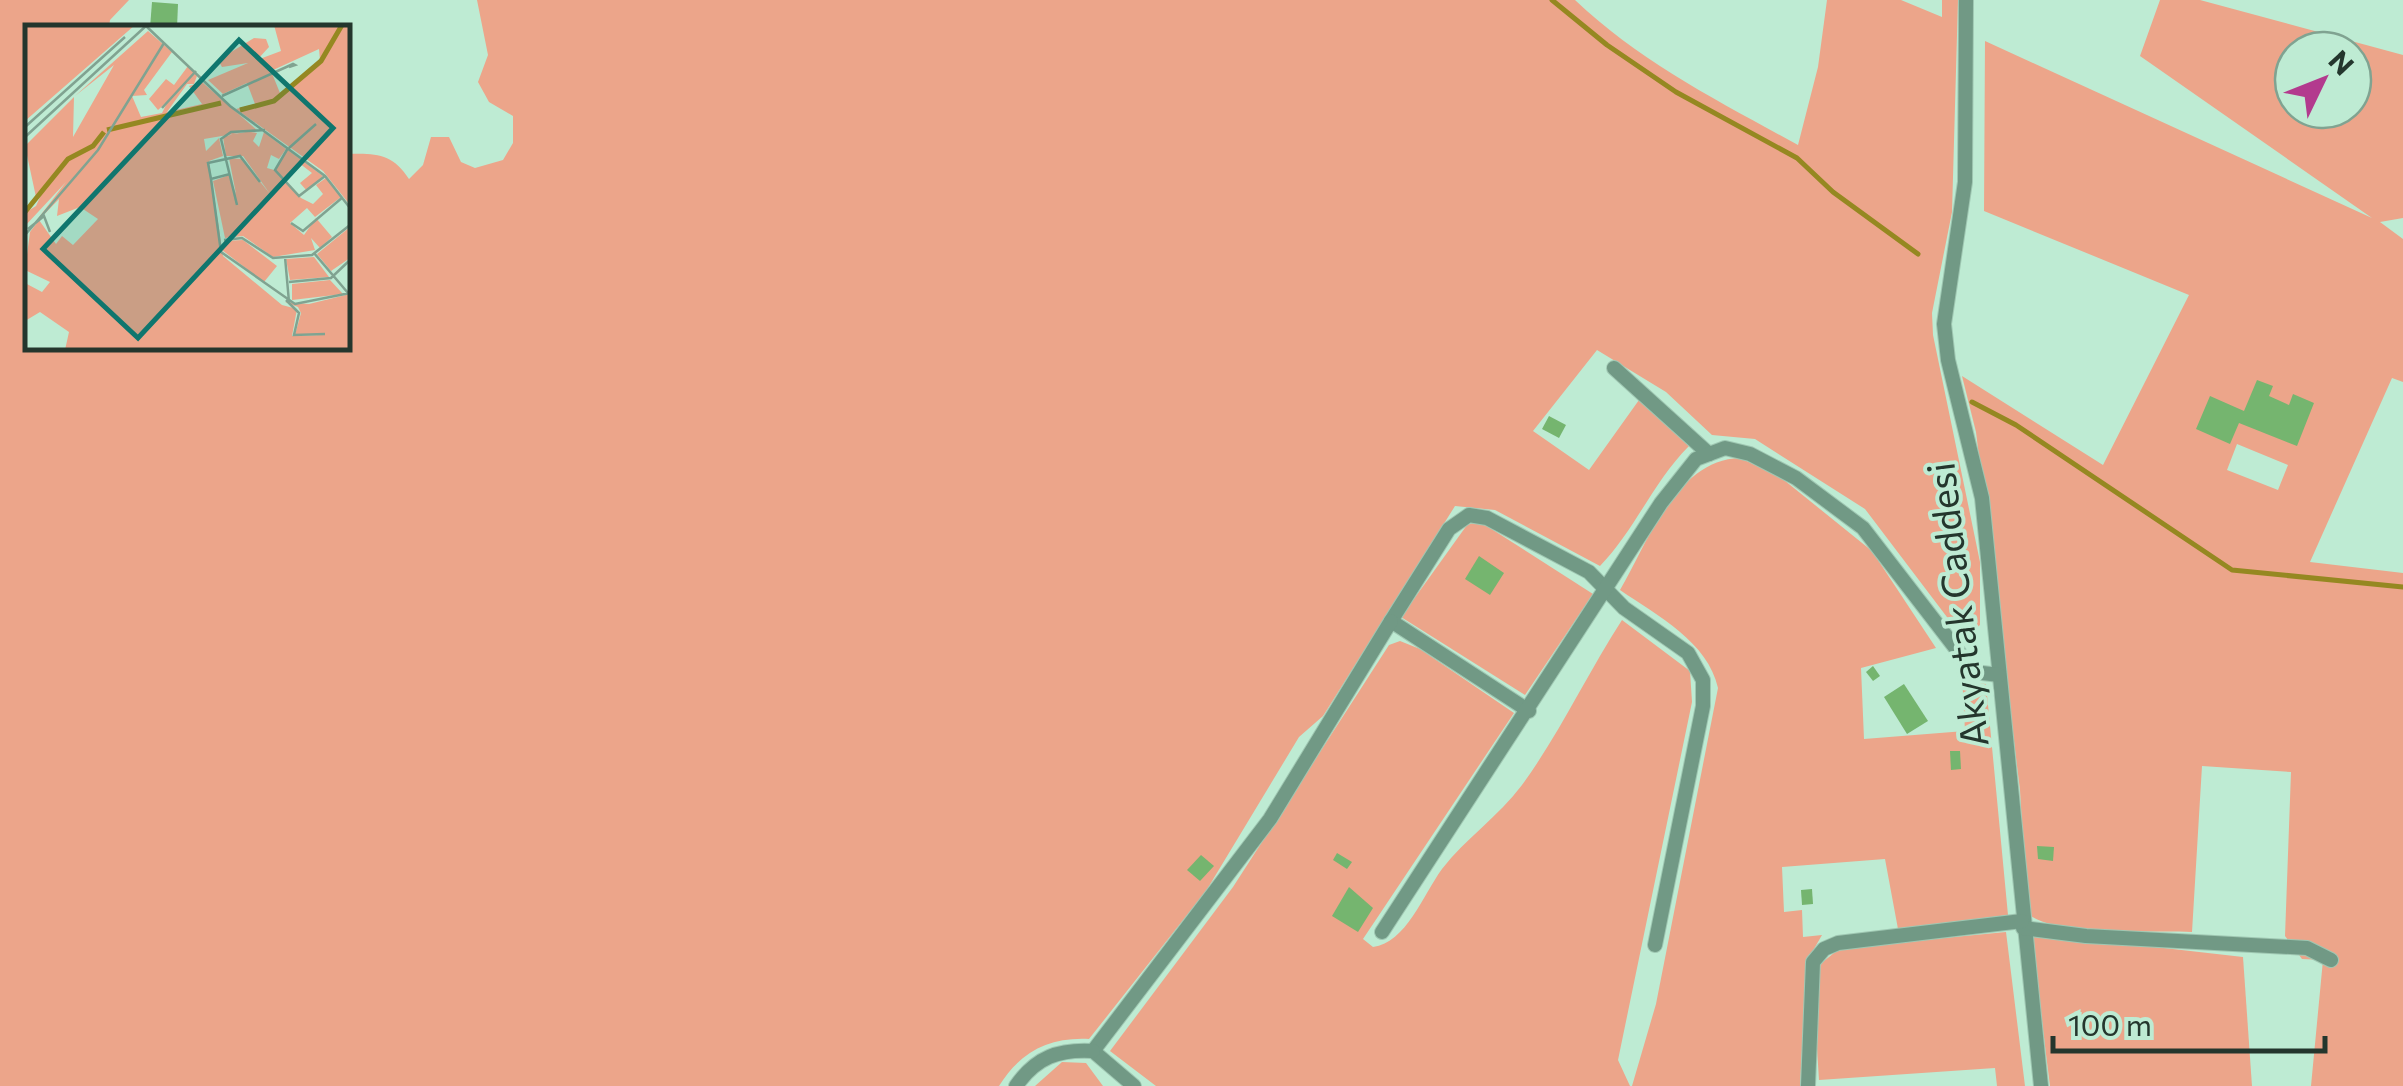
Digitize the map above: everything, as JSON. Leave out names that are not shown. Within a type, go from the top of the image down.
[{"type":"street","name":"Akyatak Caddesi","points":[[1966,0],[1965,182],[1944,324],[1948,360],[1982,498],[2041,1086]]},
{"type":"street","points":[[1614,368],[1709,454]]},
{"type":"street","points":[[1382,932],[1530,711],[1662,503],[1696,459],[1725,448],[1750,454],[1796,478],[1864,528],[1974,672],[1999,675]]},
{"type":"street","points":[[1093,1051],[1270,819],[1449,529],[1468,515],[1487,518],[1589,572],[1606,590],[1688,654],[1704,680],[1703,706],[1655,945]]},
{"type":"street","points":[[1391,622],[1530,711]]},
{"type":"street","points":[[1808,1086],[1813,962],[1824,949],[1838,942],[2022,924],[2086,936],[2307,948],[2330,960]]},
{"type":"street","points":[[1016,1086],[1037,1063],[1062,1049],[1093,1051],[1134,1086]]},
{"type":"shaded area","points":[[0,0],[129,0],[109,25],[25,25],[25,350],[350,350],[350,154],[383,157],[397,164],[409,179],[423,165],[431,137],[449,137],[461,162],[475,168],[503,160],[513,143],[513,116],[489,102],[478,82],[488,55],[477,0],[1575,0],[1654,62],[1798,145],[1818,67],[1827,0],[1901,0],[1942,17],[1942,0],[1958,0],[1952,212],[1932,313],[1933,335],[1980,562],[1980,625],[1970,633],[1953,625],[1865,509],[1755,439],[1712,435],[1666,392],[1597,350],[1533,431],[1589,470],[1639,400],[1689,446],[1612,552],[1600,566],[1495,510],[1455,506],[1323,716],[1299,737],[1206,891],[1089,1039],[1061,1041],[1037,1049],[1016,1064],[999,1086],[0,1086]]},
{"type":"shaded area","points":[[2160,0],[2200,0],[2311,30],[2273,30],[2273,130],[2373,130],[2373,47],[2403,55],[2403,218],[2380,222],[2403,239],[2403,382],[2392,378],[2310,562],[2403,573],[2403,1086],[2311,1086],[2323,960],[2302,959],[2285,936],[2291,772],[2202,766],[2192,932],[2080,929],[2040,921],[2027,913],[2020,790],[1976,432],[1962,376],[2103,465],[2189,295],[1984,211],[1985,41],[2372,218],[2140,56]],"holes":[[[2237,444],[2288,465],[2278,490],[2227,470]]]},
{"type":"shaded area","points":[[1740,458],[1779,476],[1872,551],[1936,648],[1861,668],[1864,739],[1965,731],[1962,675],[1973,683],[1986,684],[2008,915],[1898,929],[1885,859],[1782,867],[1784,912],[1802,910],[1803,937],[1822,935],[1807,961],[1800,1086],[1632,1086],[1656,1004],[1718,688],[1704,657],[1693,644],[1620,590],[1653,528],[1681,488],[1718,462]]},
{"type":"shaded area","points":[[1479,521],[1593,594],[1525,695],[1401,617],[1467,525]]},
{"type":"shaded area","points":[[1622,620],[1690,671],[1692,702],[1618,1060],[1630,1086],[1156,1086],[1110,1051],[1233,887],[1389,645],[1400,641],[1420,649],[1514,713],[1363,939],[1373,947],[1395,937],[1442,869],[1522,785]]},
{"type":"shaded area","points":[[2006,932],[2025,1086],[1997,1086],[1995,1068],[1819,1080],[1814,1001],[1818,966],[1840,948]]},
{"type":"shaded area","points":[[2031,933],[2243,957],[2252,1086],[2050,1086]]},
{"type":"shaded area","points":[[1062,1062],[1086,1063],[1103,1086],[1035,1086]]},
{"type":"building","points":[[152,2],[178,4],[177,25],[150,25]]},
{"type":"building","points":[[2257,380],[2273,386],[2269,396],[2289,405],[2293,394],[2314,403],[2297,446],[2239,423],[2230,444],[2196,429],[2210,396],[2244,411]]},
{"type":"building","points":[[1549,416],[1566,425],[1559,438],[1542,429]]},
{"type":"building","points":[[1479,556],[1504,573],[1490,595],[1465,579]]},
{"type":"building","points":[[1873,666],[1880,676],[1873,681],[1866,672]]},
{"type":"building","points":[[1904,684],[1928,721],[1907,734],[1884,697]]},
{"type":"building","points":[[1950,751],[1960,751],[1961,769],[1951,770]]},
{"type":"building","points":[[2037,846],[2054,847],[2053,861],[2038,859]]},
{"type":"building","points":[[1337,853],[1352,862],[1347,869],[1333,860]]},
{"type":"building","points":[[1201,855],[1214,866],[1200,881],[1187,870]]},
{"type":"building","points":[[1349,887],[1373,908],[1358,932],[1332,916]]},
{"type":"building","points":[[1812,889],[1813,904],[1802,905],[1801,890]]},
{"type":"waterway","points":[[1552,0],[1607,45],[1676,92],[1797,158],[1833,192],[1918,254]]},
{"type":"waterway","points":[[1972,402],[2016,425],[2232,570],[2403,587]]}]
